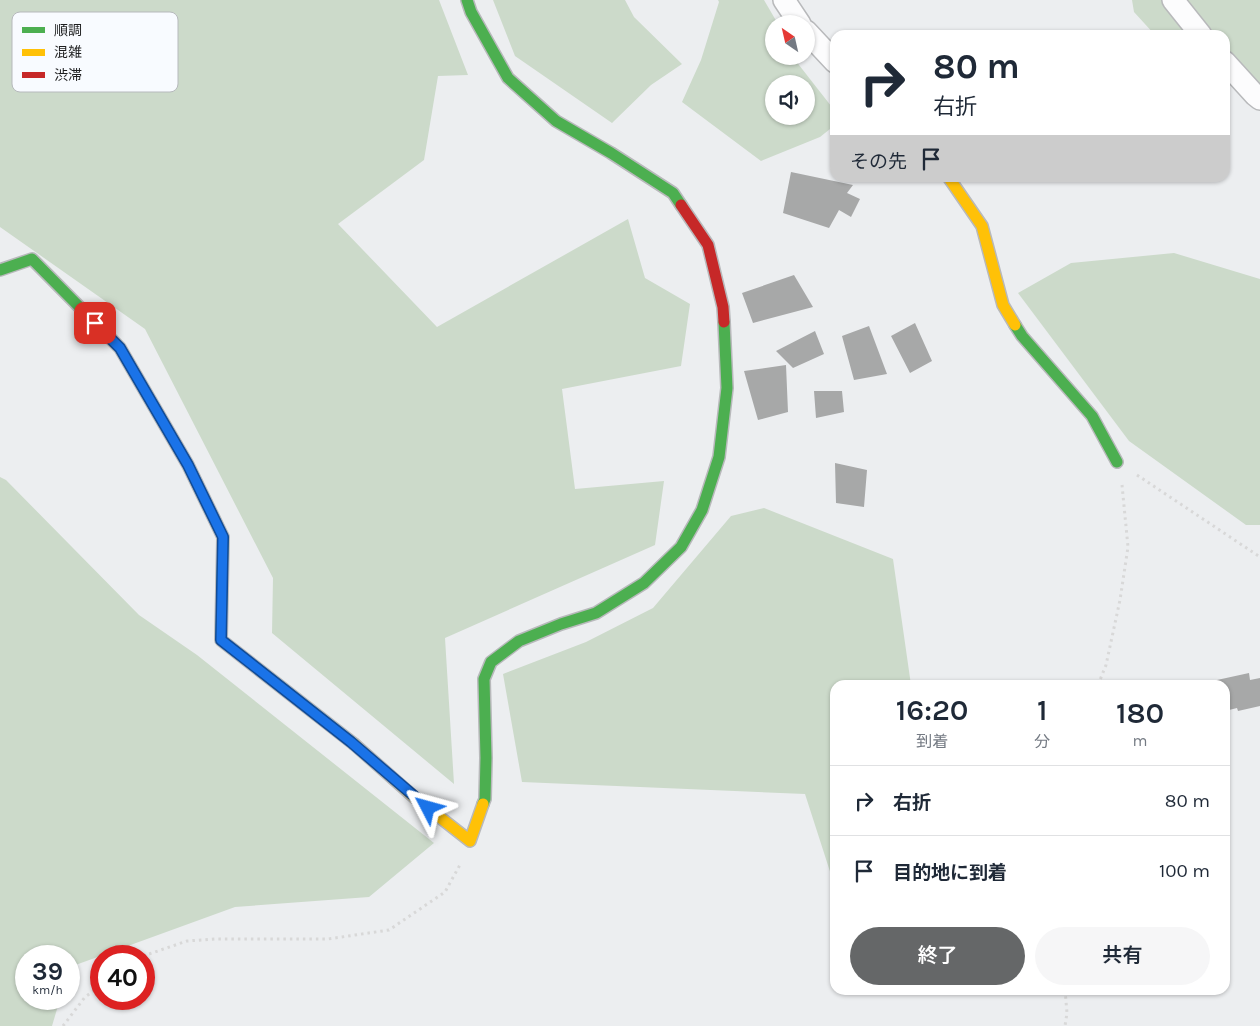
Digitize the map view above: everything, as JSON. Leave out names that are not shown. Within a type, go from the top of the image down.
[{"type":"street","points":[[0,270],[32,259],[120,348],[188,465],[223,537],[221,640],[351,742],[414,797],[470,841],[485,799],[484,679],[490,662],[518,641],[596,613],[644,583],[681,547],[702,510],[719,457],[727,388],[723,307],[708,245],[673,193],[611,153],[556,122],[508,78],[471,12],[467,0]]},
{"type":"street","points":[[784,0],[794,15]]},
{"type":"street","points":[[1173,0],[1197,30]]},
{"type":"street","points":[[815,41],[830,57]]},
{"type":"street","points":[[1230,68],[1260,99]]},
{"type":"street","points":[[952,182],[982,226],[1003,304],[1022,336],[1092,416],[1118,462]]},
{"type":"path","points":[[1118,462],[1260,557]]},
{"type":"path","points":[[1100,680],[1106,665],[1118,609],[1128,548],[1123,490],[1118,462]]},
{"type":"path","points":[[155,952],[187,941],[215,939],[328,939],[389,930],[445,892],[462,862],[470,841]]},
{"type":"path","points":[[63,1026],[85,997],[90,994]]},
{"type":"path","points":[[1065,995],[1067,1012],[1065,1026]]},
{"type":"green space","points":[[0,0],[439,0],[468,75],[438,76],[424,160],[338,224],[437,327],[628,219],[645,278],[690,304],[681,366],[562,389],[575,489],[664,481],[655,545],[445,638],[454,784],[272,633],[273,578],[145,329],[0,227]]},
{"type":"green space","points":[[493,0],[625,0],[634,17],[682,64],[651,85],[612,123],[515,56]]},
{"type":"green space","points":[[718,0],[764,0],[773,15],[765,15],[765,65],[799,65],[807,75],[765,75],[765,125],[815,125],[815,85],[830,105],[830,129],[820,137],[761,161],[682,102],[701,60],[719,2]]},
{"type":"green space","points":[[1132,0],[1260,0],[1260,87],[1230,83],[1230,30],[1150,30],[1134,12]]},
{"type":"green space","points":[[1174,253],[1260,279],[1260,525],[1246,525],[1129,441],[1018,293],[1071,263]]},
{"type":"green space","points":[[0,477],[6,480],[139,615],[197,655],[434,843],[369,897],[235,907],[130,945],[90,945],[90,960],[80,963],[80,945],[15,945],[15,1010],[57,1010],[52,1026],[0,1026]]},
{"type":"green space","points":[[764,508],[893,559],[910,680],[830,680],[830,872],[805,794],[522,782],[503,674],[586,642],[653,608],[731,516]]},
{"type":"building","points":[[791,172],[830,180],[830,182],[853,185],[847,193],[860,199],[851,217],[839,210],[829,228],[783,213]]},
{"type":"building","points":[[794,275],[813,307],[753,323],[742,293]]},
{"type":"building","points":[[915,323],[932,361],[910,373],[891,336]]},
{"type":"building","points":[[869,326],[887,374],[854,380],[842,336]]},
{"type":"building","points":[[815,331],[824,354],[793,368],[776,351]]},
{"type":"building","points":[[786,365],[788,412],[758,420],[744,371]]},
{"type":"building","points":[[814,391],[842,391],[844,412],[816,418]]},
{"type":"building","points":[[835,463],[867,470],[864,507],[836,503]]},
{"type":"building","points":[[1249,673],[1250,680],[1260,678],[1260,706],[1238,711],[1237,708],[1230,710],[1230,680],[1217,680]]},
{"type":"traffic: fast","points":[[467,0],[471,12],[508,78],[556,121],[611,153],[673,193],[681,205]]},
{"type":"traffic: fast","points":[[0,270],[32,259],[120,348],[188,465],[223,537],[221,640],[354,744]]},
{"type":"traffic: fast","points":[[483,804],[485,799],[486,758],[484,679],[491,662],[519,641],[561,624],[596,613],[644,583],[681,547],[702,510],[719,457],[727,388],[724,322]]},
{"type":"traffic: fast","points":[[1015,325],[1022,336],[1092,416],[1117,462]]},
{"type":"traffic: slow","points":[[952,182],[982,226],[1003,305],[1015,325]]},
{"type":"traffic: slow","points":[[354,744],[414,797],[470,841],[483,804]]},
{"type":"traffic: jam","points":[[681,205],[708,245],[723,307],[724,322]]},
{"type":"route","points":[[95,323],[120,348],[188,465],[223,537],[221,640],[351,742],[428,808]]}]
